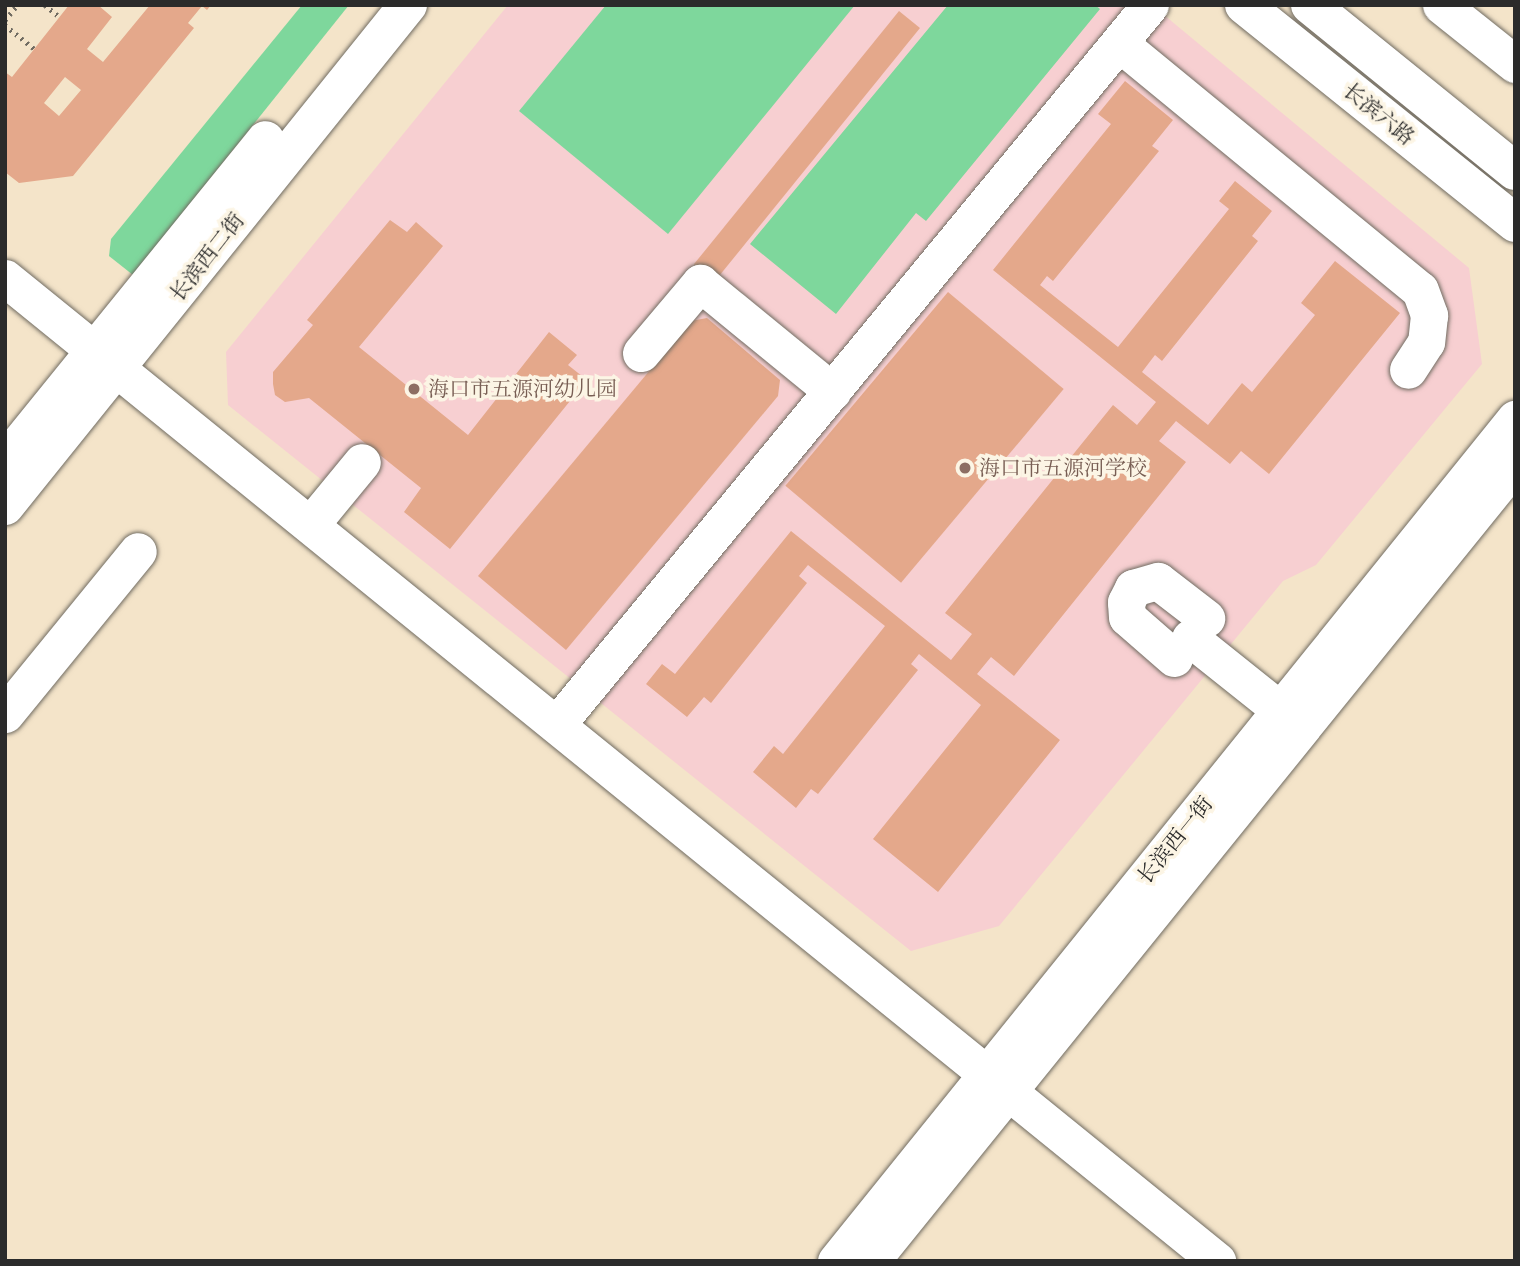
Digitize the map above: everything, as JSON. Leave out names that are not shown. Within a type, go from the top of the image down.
[{"type":"main road","name":"长滨西二街","points":[[5,506],[106,359],[374,5]]},
{"type":"main road","name":"长滨西二街","points":[[5,462],[106,359],[408,5]]},
{"type":"main road","name":"长滨六路","points":[[1244,5],[1515,223]]},
{"type":"main road","name":"长滨六路","points":[[1310,5],[1515,171]]},
{"type":"street","points":[[557,724],[1150,5]]},
{"type":"street","points":[[1441,5],[1515,64]]},
{"type":"street","points":[[1119,43],[1420,290],[1429,314],[1426,342],[1408,370]]},
{"type":"street","points":[[5,278],[1217,1261]]},
{"type":"street","points":[[641,353],[700,283],[832,391]]},
{"type":"street","name":"长滨西一街","points":[[871,1261],[998,1082],[1279,709],[1515,419]]},
{"type":"street","points":[[311,524],[362,462]]},
{"type":"street","name":"长滨西一街","points":[[836,1261],[998,1082],[1515,464]]},
{"type":"street","points":[[5,714],[138,551]]},
{"type":"street","points":[[1190,637],[1279,709]]},
{"type":"path","points":[[5,20],[17,5]]},
{"type":"path","points":[[46,5],[60,17]]},
{"type":"path","points":[[5,25],[35,49]]},
{"type":"shaded area","name":"海口市五源河学校","points":[[508,5],[1152,5],[1469,268],[1482,364],[1316,565],[1283,581],[999,926],[911,951],[228,405],[226,352]]},
{"type":"green space","points":[[302,5],[349,5],[133,275],[109,256],[111,239]]},
{"type":"green space","points":[[606,5],[855,5],[668,234],[519,111]]},
{"type":"green space","points":[[948,5],[1095,5],[1100,9],[926,221],[916,213],[836,314],[750,244]]},
{"type":"building","points":[[69,5],[98,5],[112,17],[87,49],[103,62],[150,5],[211,5],[207,10],[202,6],[188,23],[194,28],[73,176],[19,183],[5,172],[5,72],[12,77]],"holes":[[[65,77],[81,90],[59,116],[44,103]]]},
{"type":"building","points":[[899,11],[920,28],[715,281],[694,264]]},
{"type":"building","points":[[1125,81],[1173,120],[1152,146],[1159,151],[1053,281],[1047,276],[1040,285],[1118,347],[1229,209],[1219,201],[1235,181],[1272,211],[1252,236],[1258,241],[1162,361],[1155,355],[1142,372],[1208,425],[1242,383],[1252,392],[1315,315],[1301,303],[1335,261],[1400,313],[1269,474],[1241,451],[1230,464],[1176,421],[1159,441],[1186,462],[1014,676],[991,657],[977,674],[1060,740],[938,892],[873,839],[981,705],[919,654],[911,664],[918,670],[818,794],[811,789],[796,808],[753,772],[774,746],[783,754],[885,626],[808,565],[799,576],[807,583],[711,703],[704,697],[687,717],[646,684],[662,664],[675,674],[791,531],[951,660],[972,634],[945,613],[1113,405],[1137,425],[1156,402],[993,270],[1111,124],[1098,114]]},
{"type":"building","name":"海口市五源河幼儿园","points":[[390,220],[407,232],[416,222],[443,246],[359,347],[468,435],[549,332],[577,355],[568,365],[587,380],[450,549],[404,512],[421,488],[309,398],[285,402],[275,395],[273,372],[313,325],[307,320]]},
{"type":"building","points":[[948,292],[1064,389],[901,583],[785,486]]},
{"type":"building","points":[[707,318],[780,380],[778,396],[566,650],[478,576],[691,321]]},
{"type":"place","name":"海口市五源河幼儿园","points":[[414,389]]},
{"type":"place","name":"海口市五源河学校","points":[[965,468]]}]
